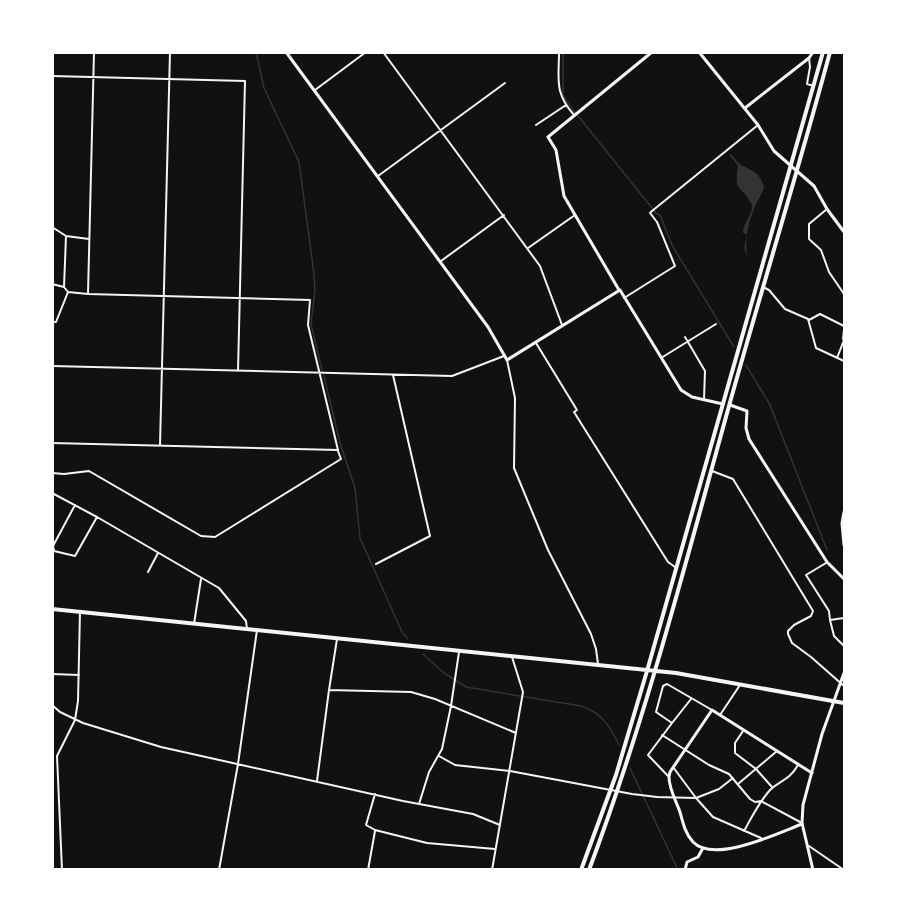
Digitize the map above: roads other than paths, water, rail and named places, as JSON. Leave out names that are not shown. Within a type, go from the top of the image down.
[{"type":"main road","points":[[581,870],[610,790],[647,671],[823,52]]},
{"type":"main road","points":[[589,870],[656,671],[830,52]]},
{"type":"main road","points":[[52,609],[599,667],[656,671],[844,703]]},
{"type":"street","points":[[88,294],[94,52]]},
{"type":"street","points":[[160,445],[170,52]]},
{"type":"street","points":[[286,52],[488,327],[507,360],[515,398],[514,468],[548,550],[591,634],[599,667]]},
{"type":"street","points":[[383,52],[540,266],[562,325]]},
{"type":"street","points":[[559,52],[558,88],[566,105],[576,113]]},
{"type":"street","points":[[652,52],[548,137],[556,150],[564,195],[681,390],[692,397],[747,411],[746,428],[749,439],[827,562],[844,579]]},
{"type":"street","points":[[699,52],[758,125],[774,151],[814,186],[844,232]]},
{"type":"street","points":[[744,108],[809,58],[813,52]]},
{"type":"street","points":[[315,90],[364,53]]},
{"type":"street","points":[[809,58],[807,84],[814,86]]},
{"type":"street","points":[[52,76],[245,81],[238,371]]},
{"type":"street","points":[[378,176],[505,83]]},
{"type":"street","points":[[536,125],[566,105]]},
{"type":"street","points":[[624,298],[675,266],[652,211],[758,125]]},
{"type":"street","points":[[827,209],[809,224],[809,239],[821,250],[829,272],[844,293]]},
{"type":"street","points":[[440,262],[504,215]]},
{"type":"street","points":[[528,248],[575,215]]},
{"type":"street","points":[[52,227],[66,236],[90,239]]},
{"type":"street","points":[[64,287],[66,236]]},
{"type":"street","points":[[52,284],[64,287],[68,292],[88,294],[310,300],[308,325],[341,459],[215,537],[201,536],[89,471],[52,473]]},
{"type":"street","points":[[763,287],[770,290],[785,309],[809,320]]},
{"type":"street","points":[[507,360],[620,290]]},
{"type":"street","points":[[52,321],[56,322],[59,318],[68,292]]},
{"type":"street","points":[[809,320],[820,314],[844,328],[844,340],[837,357]]},
{"type":"street","points":[[809,320],[816,348],[844,361]]},
{"type":"street","points":[[661,358],[716,324]]},
{"type":"street","points":[[685,337],[705,371],[704,399]]},
{"type":"street","points":[[536,343],[577,410],[574,412],[668,562],[675,567]]},
{"type":"street","points":[[52,366],[452,376],[504,356]]},
{"type":"street","points":[[376,564],[430,536],[393,375]]},
{"type":"street","points":[[52,443],[338,450]]},
{"type":"street","points":[[712,471],[733,479],[813,611],[811,616],[788,631],[792,643],[844,686]]},
{"type":"street","points":[[52,493],[97,516],[219,588],[246,621],[247,629]]},
{"type":"street","points":[[75,505],[53,546],[54,551],[75,556],[97,516]]},
{"type":"street","points":[[844,512],[842,523],[844,545]]},
{"type":"street","points":[[148,572],[158,553]]},
{"type":"street","points":[[827,562],[806,575],[828,612],[834,636],[844,646]]},
{"type":"street","points":[[194,624],[201,578]]},
{"type":"street","points":[[62,870],[57,756],[72,721],[75,720],[78,701],[80,611]]},
{"type":"street","points":[[830,620],[844,618]]},
{"type":"street","points":[[219,870],[238,764],[256,630]]},
{"type":"street","points":[[316,781],[337,638]]},
{"type":"street","points":[[419,804],[429,772],[439,756],[451,706],[459,651]]},
{"type":"street","points":[[492,870],[523,692],[512,657]]},
{"type":"street","points":[[813,870],[802,824],[803,806],[833,701],[844,673]]},
{"type":"street","points":[[52,674],[79,675]]},
{"type":"street","points":[[672,723],[656,712],[663,686],[667,684],[812,772]]},
{"type":"street","points":[[720,715],[741,684]]},
{"type":"street","points":[[329,690],[411,692],[516,733]]},
{"type":"street","points":[[691,699],[648,755],[669,777],[685,830],[694,843],[711,850],[725,849],[802,824]]},
{"type":"street","points":[[52,705],[75,720],[161,747],[472,814],[500,825]]},
{"type":"street","points":[[669,777],[712,710]]},
{"type":"street","points":[[744,730],[735,743],[735,753],[756,769],[772,788]]},
{"type":"street","points":[[662,735],[686,748],[709,765],[729,774],[750,799],[755,802],[761,801],[802,824]]},
{"type":"street","points":[[738,784],[777,751]]},
{"type":"street","points":[[439,756],[455,765],[510,771],[646,796],[696,798],[719,789],[733,778]]},
{"type":"street","points":[[744,831],[761,801],[772,788],[794,774],[799,765]]},
{"type":"street","points":[[673,768],[713,817],[761,838]]},
{"type":"street","points":[[52,786],[58,786]]},
{"type":"street","points":[[375,794],[366,825],[375,830],[427,843],[495,849]]},
{"type":"street","points":[[368,870],[375,830]]},
{"type":"street","points":[[807,845],[844,870]]},
{"type":"street","points":[[685,870],[687,862],[698,857],[704,848]]},
{"type":"waterway","points":[[256,52],[264,88],[299,162],[314,274],[315,290],[311,324],[322,370]]},
{"type":"waterway","points":[[563,52],[563,94],[567,102],[656,213],[660,215],[672,245],[734,347]]},
{"type":"waterway","points":[[746,365],[770,405],[827,550]]},
{"type":"waterway","points":[[324,376],[340,443],[355,488],[360,538],[402,632],[408,639]]},
{"type":"waterway","points":[[423,654],[444,673],[466,687],[588,709],[604,721],[619,745]]},
{"type":"waterway","points":[[630,768],[678,870]]}]
